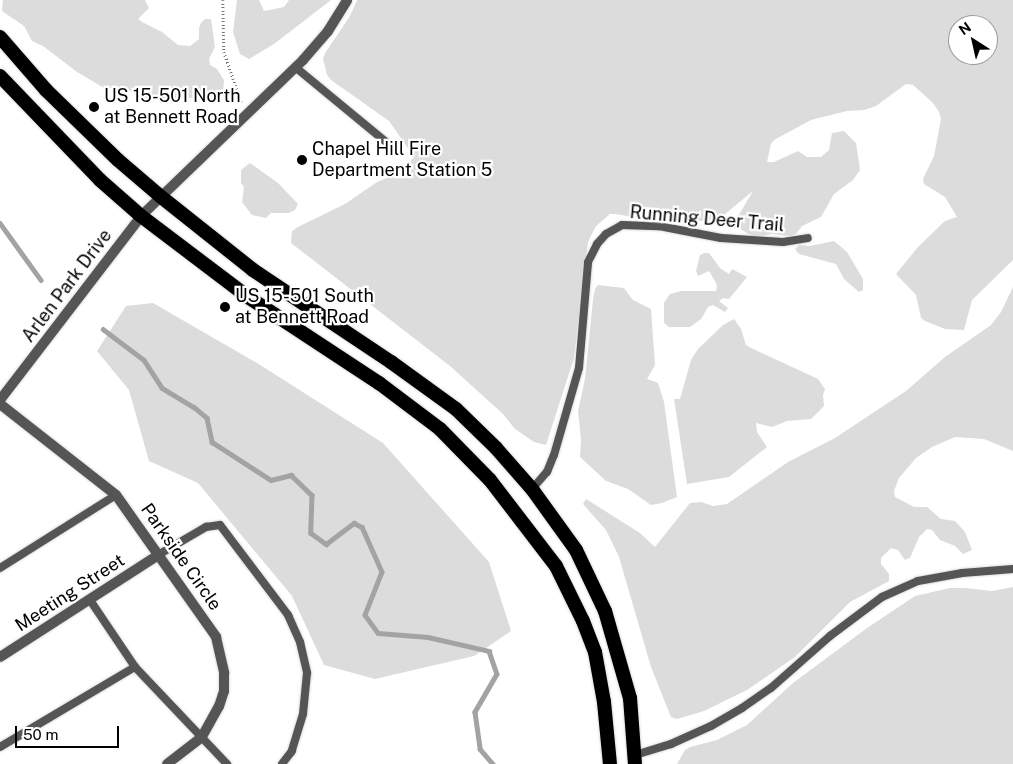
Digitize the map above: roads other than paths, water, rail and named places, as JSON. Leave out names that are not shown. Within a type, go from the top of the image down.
[{"type":"highway","points":[[0,37],[54,97],[118,160],[160,196],[253,270],[391,362],[456,409],[496,448],[532,488],[576,550],[605,611],[630,698],[635,760]]},
{"type":"highway","points":[[0,76],[100,180],[142,216],[248,297],[379,383],[440,429],[490,480],[556,566],[583,621],[594,652],[604,702],[610,764]]},
{"type":"street","name":"Arlen Park Drive","points":[[0,402],[142,216],[160,196],[295,67],[328,31],[347,0]]},
{"type":"street","name":"Parkside Circle","points":[[0,402],[116,495],[216,637],[222,655],[224,691],[211,723],[202,737],[167,764]]},
{"type":"street","name":"Meeting Street","points":[[0,657],[158,555]]},
{"type":"lane","points":[[295,67],[392,147]]},
{"type":"lane","name":"Running Deer Trail","points":[[532,488],[547,472],[564,420],[579,368],[588,262],[597,244],[606,234],[622,225],[659,226],[721,238],[774,242],[808,238]]},
{"type":"lane","points":[[0,568],[116,495]]},
{"type":"lane","points":[[158,555],[206,527],[220,524],[288,614],[300,642],[307,673],[303,714],[292,751],[282,764]]},
{"type":"lane","points":[[635,760],[711,726],[742,708],[772,688],[830,636],[882,597],[918,581],[962,573],[1013,569]]},
{"type":"lane","points":[[90,600],[135,667],[227,764]]},
{"type":"lane","points":[[0,747],[135,667]]},
{"type":"waterway","points":[[0,223],[41,280]]},
{"type":"waterway","points":[[103,329],[144,360],[162,388],[194,407],[207,418],[212,442],[271,480],[291,475],[312,495],[311,533],[326,544],[354,523],[362,527],[382,572],[365,615],[378,633],[428,637],[489,651],[497,674],[475,712],[480,749],[493,764]]},
{"type":"place","name":"US 15-501 North at Bennett Road","points":[[94,107]]},
{"type":"place","name":"Chapel Hill Fire Department Station 5","points":[[302,160]]},
{"type":"place","name":"US 15-501 South at Bennett Road","points":[[225,307]]}]
